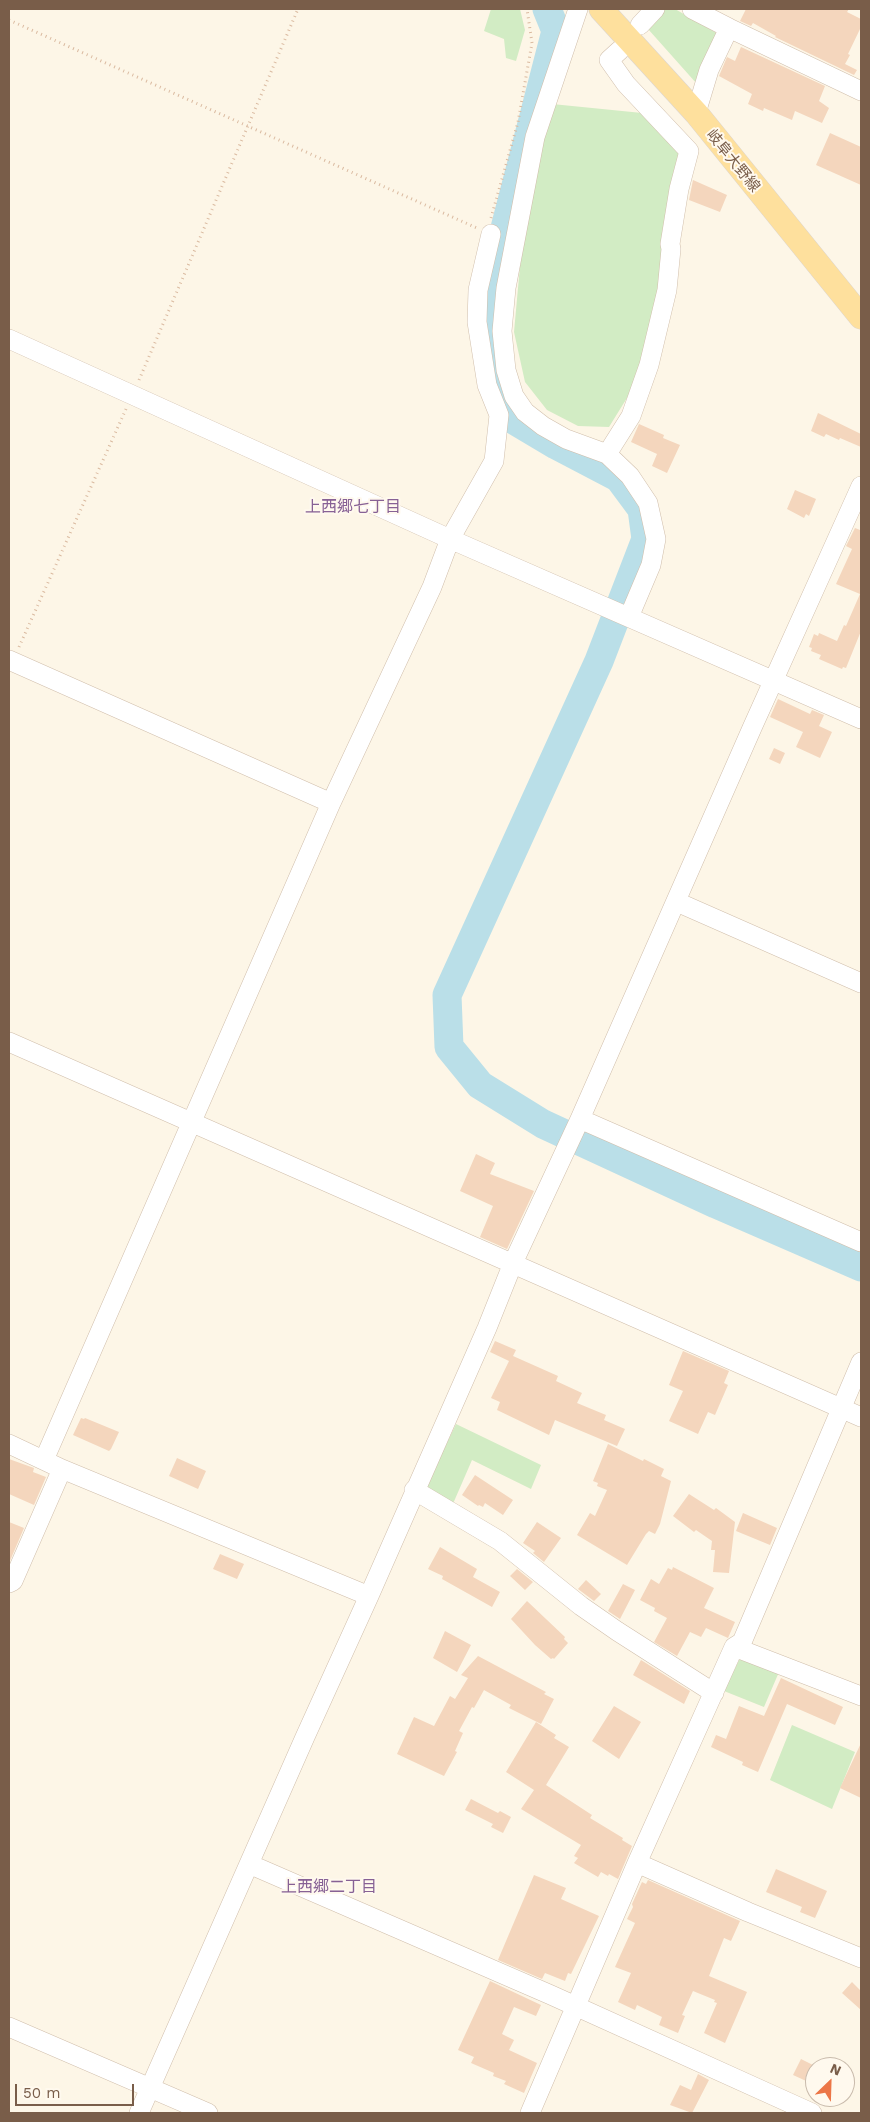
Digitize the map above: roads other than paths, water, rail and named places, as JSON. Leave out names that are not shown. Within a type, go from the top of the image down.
[{"type":"main road","name":"岐阜大野線","points":[[601,9],[696,113],[861,317]]},
{"type":"street","points":[[578,9],[535,137],[506,288],[502,331],[506,370],[514,396],[525,412],[543,426],[566,439],[606,454],[630,476],[648,503],[656,539],[651,565],[629,617]]},
{"type":"street","points":[[640,25],[655,9]]},
{"type":"street","points":[[692,9],[861,91]]},
{"type":"street","points":[[696,113],[709,70],[729,28]]},
{"type":"street","points":[[606,454],[631,416],[649,365],[667,290],[670,244],[679,189],[689,152],[626,84],[609,60],[620,50]]},
{"type":"street","points":[[44,1460],[331,802],[432,587],[450,539],[494,461],[499,416],[486,385],[477,322],[478,290],[491,234]]},
{"type":"street","points":[[9,339],[450,539],[861,719]]},
{"type":"street","points":[[139,2113],[487,1328],[513,1263],[579,1123],[752,728],[775,681],[861,486]]},
{"type":"street","points":[[10,664],[331,802]]},
{"type":"street","points":[[677,902],[861,983]]},
{"type":"street","points":[[9,1042],[861,1417]]},
{"type":"street","points":[[579,1123],[861,1242]]},
{"type":"street","points":[[530,2113],[637,1863],[734,1647],[742,1642],[861,1362]]},
{"type":"street","points":[[9,1444],[62,1469],[369,1596]]},
{"type":"street","points":[[9,1583],[12,1581],[62,1469]]},
{"type":"street","points":[[414,1490],[500,1541],[610,1626],[714,1693]]},
{"type":"street","points":[[734,1647],[861,1696]]},
{"type":"street","points":[[637,1863],[748,1912],[858,1955],[861,1958]]},
{"type":"street","points":[[249,1864],[812,2113]]},
{"type":"street","points":[[9,2027],[208,2113]]},
{"type":"waterway","points":[[547,9],[556,31],[503,236],[492,305],[492,366],[514,420],[556,445],[619,478],[642,509],[646,539],[599,661],[447,995],[449,1047],[480,1085],[543,1124],[716,1204],[861,1267]]},
{"type":"district","name":"上西郷七丁目","points":[[353,507]]},
{"type":"district","name":"上西郷二丁目","points":[[329,1887]]}]
